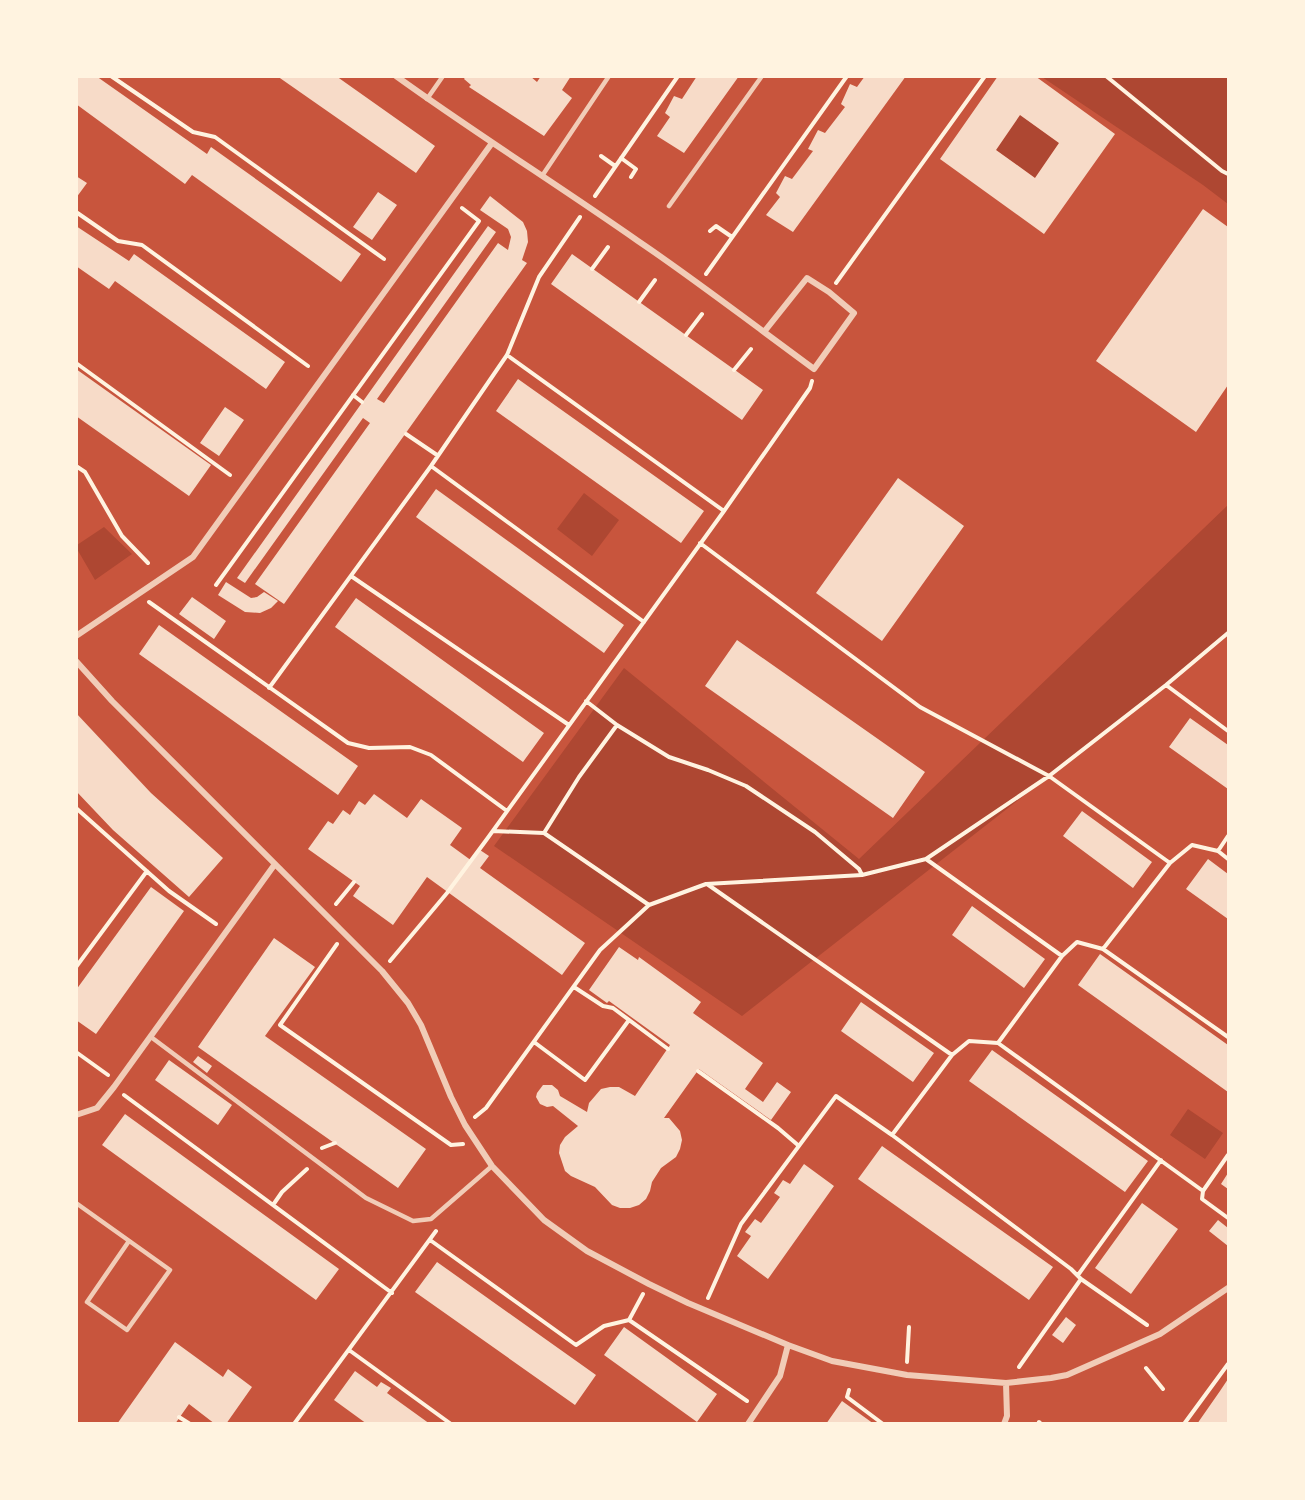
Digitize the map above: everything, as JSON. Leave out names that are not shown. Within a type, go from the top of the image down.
[{"type":"street","points":[[396,76],[699,285],[814,369],[854,313],[829,292],[807,278],[764,332]]},
{"type":"street","points":[[76,636],[193,557],[492,143]]},
{"type":"street","points":[[76,661],[112,701],[382,971],[408,1003],[421,1025],[465,1125],[492,1166],[521,1198],[558,1231],[587,1251],[703,1309],[832,1361],[907,1375],[1006,1383],[1067,1375],[1160,1334],[1228,1288]]},
{"type":"street","points":[[76,1115],[97,1108],[116,1085],[275,864]]},
{"type":"street","points":[[748,1424],[780,1376],[788,1345]]},
{"type":"street","points":[[1004,1424],[1007,1416],[1006,1383]]},
{"type":"lane","points":[[427,99],[443,76]]},
{"type":"lane","points":[[542,176],[609,76]]},
{"type":"lane","points":[[669,206],[762,76]]},
{"type":"lane","points":[[151,1037],[366,1198],[413,1221],[431,1219],[492,1166]]},
{"type":"lane","points":[[76,1203],[170,1270],[127,1330],[87,1302],[129,1241]]},
{"type":"path","points":[[111,76],[193,132],[215,137],[384,259]]},
{"type":"path","points":[[270,688],[431,466],[507,355],[540,277],[678,76]]},
{"type":"path","points":[[699,285],[847,76]]},
{"type":"path","points":[[829,292],[985,76]]},
{"type":"path","points":[[1106,76],[1228,174]]},
{"type":"path","points":[[601,156],[615,166]]},
{"type":"path","points":[[621,158],[636,169],[631,177]]},
{"type":"path","points":[[216,585],[478,221],[452,200]]},
{"type":"path","points":[[76,212],[118,241],[142,245],[308,366]]},
{"type":"path","points":[[710,231],[716,226],[732,237]]},
{"type":"path","points":[[592,269],[608,247]]},
{"type":"path","points":[[639,302],[655,280]]},
{"type":"path","points":[[686,335],[702,314]]},
{"type":"path","points":[[734,370],[751,349]]},
{"type":"path","points":[[507,355],[724,511]]},
{"type":"path","points":[[76,363],[230,475]]},
{"type":"path","points":[[382,971],[447,893],[724,511],[810,388],[814,369]]},
{"type":"path","points":[[353,395],[362,402]]},
{"type":"path","points":[[406,434],[438,456]]},
{"type":"path","points":[[76,466],[85,472],[122,536],[148,563]]},
{"type":"path","points":[[431,466],[644,622]]},
{"type":"path","points":[[700,543],[920,707],[1049,776],[1170,862]]},
{"type":"path","points":[[351,576],[569,725]]},
{"type":"path","points":[[138,595],[348,743],[369,747],[410,747],[431,754],[507,811]]},
{"type":"path","points":[[465,1125],[486,1108],[600,950],[649,905],[706,884],[862,875],[926,859],[1049,776],[1166,685],[1228,633]]},
{"type":"path","points":[[1166,685],[1228,731]]},
{"type":"path","points":[[586,701],[617,725],[669,758],[708,770],[746,786],[815,832],[859,868],[862,875]]},
{"type":"path","points":[[544,833],[579,777],[617,725]]},
{"type":"path","points":[[76,808],[169,891],[226,931]]},
{"type":"path","points":[[493,831],[544,833],[649,905]]},
{"type":"path","points":[[1218,851],[1228,836]]},
{"type":"path","points":[[1103,949],[1170,862],[1192,845],[1218,851],[1228,859]]},
{"type":"path","points":[[926,859],[1062,956]]},
{"type":"path","points":[[76,967],[147,870]]},
{"type":"path","points":[[336,904],[354,882]]},
{"type":"path","points":[[706,884],[952,1055]]},
{"type":"path","points":[[345,933],[280,1025],[451,1145],[477,1142]]},
{"type":"path","points":[[998,1043],[1062,956],[1077,942],[1103,949],[1228,1037]]},
{"type":"path","points":[[574,987],[629,1020],[668,1049]]},
{"type":"path","points":[[534,1042],[585,1080],[629,1020]]},
{"type":"path","points":[[894,1135],[952,1055],[969,1041],[998,1043],[1203,1191]]},
{"type":"path","points":[[76,1052],[273,1205],[392,1293]]},
{"type":"path","points":[[698,1071],[778,1128],[799,1146]]},
{"type":"path","points":[[703,1309],[741,1224],[836,1096],[894,1135],[1079,1277],[1160,1334]]},
{"type":"path","points":[[273,1205],[282,1192],[305,1172],[323,1146],[334,1143]]},
{"type":"path","points":[[1228,1155],[1203,1191],[1202,1199],[1228,1218]]},
{"type":"path","points":[[1006,1383],[1161,1160]]},
{"type":"path","points":[[294,1424],[436,1231]]},
{"type":"path","points":[[430,1240],[576,1345],[604,1326],[629,1320],[649,1284]]},
{"type":"path","points":[[629,1320],[758,1408]]},
{"type":"path","points":[[907,1375],[909,1327]]},
{"type":"path","points":[[349,1350],[450,1424]]},
{"type":"path","points":[[1184,1424],[1228,1364]]},
{"type":"path","points":[[1146,1368],[1162,1389]]},
{"type":"path","points":[[849,1390],[847,1397],[883,1424]]},
{"type":"path","points":[[179,1417],[190,1424]]},
{"type":"shaded area","points":[[1042,77],[1228,77],[1228,204],[1203,185]]},
{"type":"shaded area","points":[[1020,115],[1059,143],[1035,178],[996,150]]},
{"type":"shaded area","points":[[584,493],[619,520],[592,556],[557,529]]},
{"type":"shaded area","points":[[1228,505],[1228,636],[742,1016],[494,846],[624,668],[859,859]]},
{"type":"shaded area","points":[[104,527],[132,554],[95,580],[77,549],[77,545]]},
{"type":"shaded area","points":[[1188,1109],[1223,1133],[1205,1159],[1170,1135]]},
{"type":"building","points":[[76,76],[96,76],[207,154],[211,147],[361,254],[341,282],[192,175],[185,184],[76,104]]},
{"type":"building","points":[[277,76],[336,76],[435,146],[416,173]]},
{"type":"building","points":[[466,76],[530,76],[537,82],[541,76],[571,76],[562,90],[572,98],[544,136],[469,87],[471,85],[464,79]]},
{"type":"building","points":[[697,76],[739,76],[684,153],[657,136],[670,117],[665,113],[674,96],[682,99]]},
{"type":"building","points":[[865,76],[906,76],[793,232],[766,215],[780,197],[776,193],[785,176],[792,179],[813,151],[808,149],[818,130],[825,133],[845,107],[841,104],[850,84],[857,87]]},
{"type":"building","points":[[998,76],[1035,76],[1115,134],[1044,234],[940,159]],"holes":[[[1020,115],[1059,143],[1035,178],[996,150]]]},
{"type":"building","points":[[76,176],[87,183],[76,198]]},
{"type":"building","points":[[378,192],[397,205],[372,240],[353,227]]},
{"type":"building","points":[[490,196],[523,222],[528,242],[522,260],[527,263],[284,604],[255,584],[370,423],[363,418],[245,583],[237,578],[488,226],[496,232],[377,399],[384,403],[498,243],[508,250],[511,237],[508,229],[480,210]]},
{"type":"building","points":[[1203,209],[1228,227],[1228,385],[1196,432],[1096,361]]},
{"type":"building","points":[[76,226],[129,261],[134,254],[285,362],[266,389],[115,281],[109,289],[76,266]]},
{"type":"building","points":[[572,254],[763,390],[742,420],[551,284]]},
{"type":"building","points":[[76,369],[211,465],[189,496],[76,416]]},
{"type":"building","points":[[518,379],[704,511],[681,543],[496,411]]},
{"type":"building","points":[[225,407],[244,420],[219,456],[200,443]]},
{"type":"building","points":[[898,478],[964,526],[882,641],[816,593]]},
{"type":"building","points":[[436,489],[624,625],[604,653],[416,517]]},
{"type":"building","points":[[226,582],[251,598],[264,592],[278,601],[271,608],[260,613],[245,612],[218,595]]},
{"type":"building","points":[[192,597],[226,621],[214,639],[179,614]]},
{"type":"building","points":[[356,598],[544,733],[523,762],[335,627]]},
{"type":"building","points":[[159,625],[358,766],[338,795],[139,654]]},
{"type":"building","points":[[737,640],[925,772],[893,818],[705,686]]},
{"type":"building","points":[[76,713],[151,793],[223,858],[189,897],[113,830],[76,791]]},
{"type":"building","points":[[1190,718],[1228,745],[1228,789],[1169,747]]},
{"type":"building","points":[[374,794],[407,818],[421,799],[462,828],[450,845],[472,861],[480,850],[489,856],[480,868],[585,943],[562,975],[427,877],[393,925],[353,896],[360,886],[308,849],[328,821],[333,824],[343,810],[350,815],[359,801],[365,805]]},
{"type":"building","points":[[1082,811],[1152,862],[1133,888],[1063,836]]},
{"type":"building","points":[[1208,859],[1228,874],[1228,919],[1186,889]]},
{"type":"building","points":[[151,887],[184,911],[96,1034],[76,1020],[76,990]]},
{"type":"building","points":[[972,906],[1045,959],[1024,988],[952,935]]},
{"type":"building","points":[[274,938],[315,967],[265,1036],[426,1149],[398,1188],[198,1047]]},
{"type":"building","points":[[619,947],[638,960],[639,957],[701,1002],[693,1013],[763,1063],[745,1089],[763,1102],[777,1082],[791,1092],[771,1120],[699,1069],[664,1118],[669,1118],[680,1131],[682,1140],[680,1149],[676,1157],[661,1168],[652,1182],[646,1199],[630,1208],[612,1205],[595,1187],[565,1171],[559,1153],[560,1145],[565,1137],[578,1126],[553,1106],[547,1107],[540,1104],[536,1097],[543,1085],[552,1085],[558,1090],[560,1096],[587,1112],[589,1103],[601,1089],[619,1087],[635,1096],[670,1045],[609,1001],[607,1003],[589,990]]},
{"type":"building","points":[[1100,954],[1228,1045],[1228,1092],[1078,985]]},
{"type":"building","points":[[861,1002],[934,1053],[913,1082],[841,1031]]},
{"type":"building","points":[[992,1050],[1148,1161],[1125,1192],[969,1081]]},
{"type":"building","points":[[198,1056],[212,1066],[207,1073],[193,1062]]},
{"type":"building","points":[[169,1060],[232,1105],[218,1125],[155,1080]]},
{"type":"building","points":[[125,1114],[339,1269],[316,1300],[102,1145]]},
{"type":"building","points":[[882,1146],[1053,1267],[1029,1300],[858,1179]]},
{"type":"building","points":[[804,1164],[834,1186],[768,1279],[737,1256],[751,1236],[745,1232],[755,1219],[761,1223],[780,1197],[774,1193],[783,1180],[790,1184]]},
{"type":"building","points":[[1228,1173],[1228,1189],[1221,1184]]},
{"type":"building","points":[[1142,1203],[1178,1229],[1131,1294],[1095,1268]]},
{"type":"building","points":[[1218,1220],[1228,1228],[1228,1246],[1209,1231]]},
{"type":"building","points":[[437,1262],[596,1375],[575,1405],[415,1292]]},
{"type":"building","points":[[1066,1317],[1076,1325],[1063,1343],[1052,1335]]},
{"type":"building","points":[[624,1327],[717,1394],[697,1422],[604,1355]]},
{"type":"building","points":[[175,1342],[223,1377],[228,1369],[252,1387],[226,1424],[215,1424],[189,1404],[175,1424],[117,1424]]},
{"type":"building","points":[[355,1371],[377,1387],[381,1382],[391,1388],[387,1393],[430,1424],[367,1424],[334,1400]]},
{"type":"building","points":[[1228,1379],[1228,1424],[1197,1424],[1220,1391]]},
{"type":"building","points":[[842,1401],[874,1424],[826,1424]]}]
